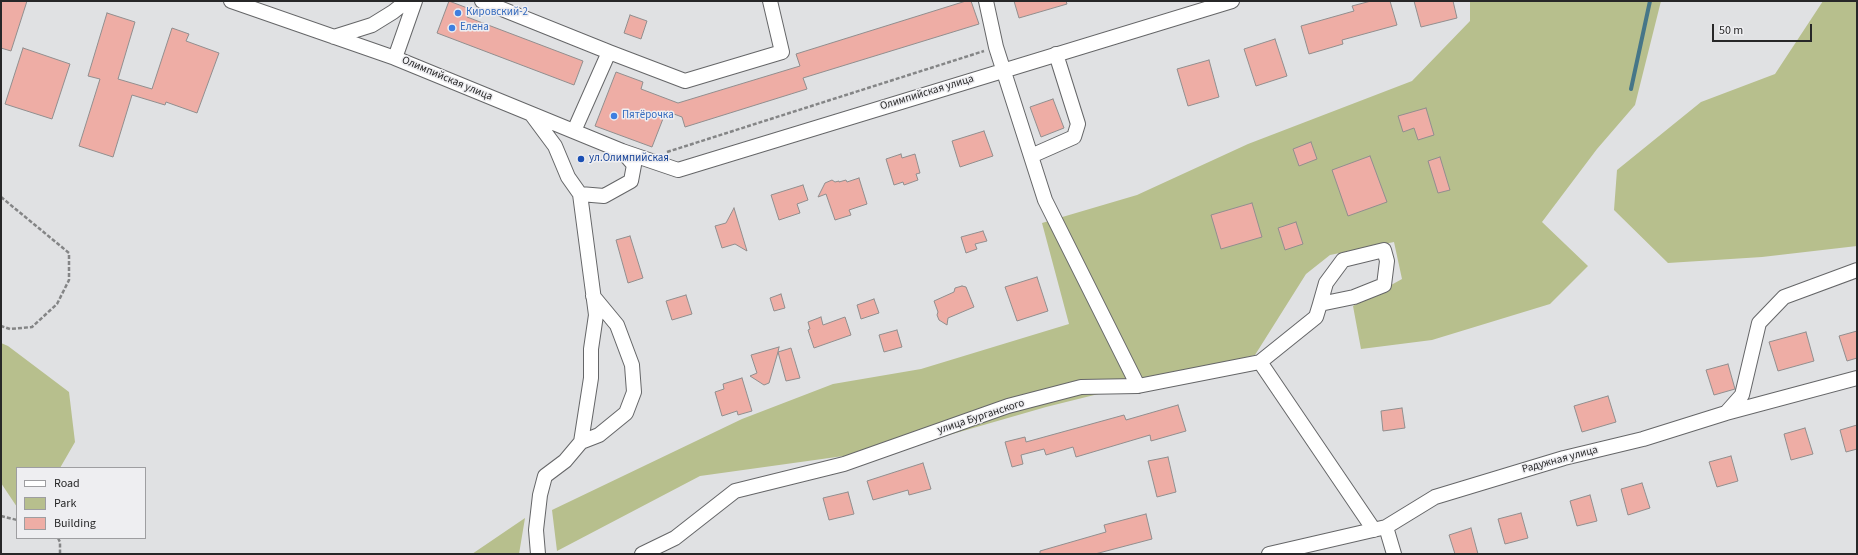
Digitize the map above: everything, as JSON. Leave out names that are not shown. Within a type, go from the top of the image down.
[{"type":"street","points":[[231,1],[395,58]]},
{"type":"street","points":[[334,37],[372,25],[394,12],[406,1]]},
{"type":"street","name":"Олимпийская улица","points":[[415,1],[395,58],[622,151],[678,170],[1232,1]]},
{"type":"street","points":[[486,2],[685,81],[782,52],[770,1]]},
{"type":"street","points":[[986,1],[996,47],[1045,200],[1138,386]]},
{"type":"street","points":[[574,132],[609,52]]},
{"type":"street","points":[[1031,156],[1074,137],[1078,124],[1056,54]]},
{"type":"street","points":[[532,114],[555,146],[568,176],[580,194],[596,315],[591,349],[591,378],[581,442]]},
{"type":"street","points":[[580,194],[604,196],[631,181],[634,165],[622,151]]},
{"type":"street","name":"улица Бурганского","points":[[642,554],[675,538],[735,490],[844,464],[1008,406],[1081,387],[1138,386],[1260,362],[1316,317],[1326,283],[1343,260],[1384,250],[1387,261],[1384,285],[1354,297],[1320,304]]},
{"type":"street","points":[[1726,413],[1742,394],[1759,323],[1784,297],[1857,270]]},
{"type":"street","points":[[538,554],[536,530],[540,495],[545,476],[565,461],[581,442],[599,435],[626,413],[634,392],[632,365],[617,325],[593,296]]},
{"type":"street","points":[[1260,362],[1380,528],[1394,554]]},
{"type":"street","name":"Радужная улица","points":[[1269,554],[1380,528],[1435,497],[1564,458],[1643,439],[1726,413],[1857,378]]},
{"type":"path","points":[[646,159],[996,47]]},
{"type":"path","points":[[1,197],[69,253],[69,280],[57,304],[32,327],[10,329],[1,326]]},
{"type":"path","points":[[1,516],[16,520]]},
{"type":"path","points":[[58,539],[60,554]]},
{"type":"green space","points":[[1470,1],[1661,1],[1635,105],[1597,149],[1542,222],[1588,266],[1550,304],[1432,340],[1361,349],[1353,306],[1402,279],[1394,242],[1330,255],[1306,274],[1255,355],[1046,407],[942,437],[858,454],[700,476],[557,551],[552,510],[742,419],[833,384],[921,369],[1069,324],[1042,223],[1137,195],[1248,144],[1412,81],[1470,21]]},
{"type":"green space","points":[[1823,1],[1857,1],[1857,246],[1762,257],[1668,263],[1614,210],[1617,170],[1701,102],[1775,74]]},
{"type":"green space","points":[[1,343],[8,346],[69,392],[75,442],[61,467],[16,467],[16,506],[1,483]]},
{"type":"green space","points":[[525,518],[519,554],[472,554]]},
{"type":"building","points":[[1,1],[27,1],[11,51],[1,48]]},
{"type":"building","points":[[449,1],[470,9],[467,17],[583,61],[574,85],[437,33]]},
{"type":"building","points":[[966,1],[971,1],[979,24],[803,78],[807,89],[685,127],[682,117],[666,111],[652,147],[595,126],[616,72],[643,82],[641,89],[678,103],[800,66],[796,54]]},
{"type":"building","points":[[1014,1],[1066,1],[1067,4],[1019,18]]},
{"type":"building","points":[[1371,1],[1390,1],[1397,25],[1342,40],[1343,44],[1309,54],[1301,26],[1354,11],[1352,6]]},
{"type":"building","points":[[1414,1],[1453,1],[1457,18],[1421,27]]},
{"type":"building","points":[[107,13],[135,22],[118,79],[152,89],[172,28],[189,34],[186,41],[219,53],[197,113],[166,102],[165,105],[132,95],[113,157],[79,146],[100,79],[88,76]]},
{"type":"building","points":[[630,15],[647,21],[641,39],[624,33]]},
{"type":"building","points":[[1275,39],[1287,76],[1256,86],[1244,49]]},
{"type":"building","points":[[23,48],[70,64],[52,119],[5,104]]},
{"type":"building","points":[[1209,60],[1219,97],[1188,106],[1177,69]]},
{"type":"building","points":[[1053,99],[1064,128],[1041,137],[1030,107]]},
{"type":"building","points":[[1426,108],[1434,135],[1418,140],[1414,128],[1403,132],[1398,116]]},
{"type":"building","points":[[984,131],[993,156],[960,167],[952,141]]},
{"type":"building","points":[[1311,142],[1317,159],[1299,166],[1293,149]]},
{"type":"building","points":[[901,154],[902,158],[915,154],[920,173],[916,174],[918,180],[904,185],[903,182],[894,185],[886,159]]},
{"type":"building","points":[[1370,156],[1387,202],[1348,216],[1332,170]]},
{"type":"building","points":[[1440,157],[1450,190],[1438,193],[1428,161]]},
{"type":"building","points":[[859,178],[867,204],[849,210],[851,215],[835,220],[826,194],[818,197],[825,183],[832,180],[839,182],[846,180],[847,182]]},
{"type":"building","points":[[803,185],[808,200],[797,204],[800,213],[779,220],[771,195]]},
{"type":"building","points":[[1252,203],[1262,237],[1221,249],[1211,215]]},
{"type":"building","points":[[734,208],[747,251],[735,244],[722,248],[715,226],[726,223]]},
{"type":"building","points":[[1296,222],[1303,244],[1285,250],[1278,228]]},
{"type":"building","points":[[983,231],[987,241],[975,244],[977,249],[966,253],[961,237]]},
{"type":"building","points":[[630,236],[643,278],[628,283],[616,240]]},
{"type":"building","points":[[1037,277],[1048,311],[1017,321],[1005,287]]},
{"type":"building","points":[[962,286],[966,287],[974,307],[948,318],[947,325],[939,320],[934,301],[954,292],[955,288]]},
{"type":"building","points":[[781,294],[785,308],[774,311],[770,298]]},
{"type":"building","points":[[686,295],[692,314],[672,320],[666,301]]},
{"type":"building","points":[[874,299],[879,313],[861,319],[857,305]]},
{"type":"building","points":[[821,317],[823,325],[845,317],[851,335],[814,348],[808,330],[810,329],[808,322]]},
{"type":"building","points":[[897,330],[902,347],[884,352],[879,335]]},
{"type":"building","points":[[1857,331],[1857,358],[1847,361],[1839,336]]},
{"type":"building","points":[[1806,332],[1814,361],[1778,371],[1769,342]]},
{"type":"building","points":[[779,347],[769,383],[764,385],[750,376],[757,373],[751,355]]},
{"type":"building","points":[[791,348],[800,378],[786,381],[778,352]]},
{"type":"building","points":[[1728,364],[1735,389],[1714,395],[1706,370]]},
{"type":"building","points":[[742,378],[752,411],[738,415],[737,411],[722,416],[715,392],[724,389],[723,384]]},
{"type":"building","points":[[1608,396],[1616,422],[1582,432],[1574,406]]},
{"type":"building","points":[[1178,405],[1186,431],[1151,441],[1150,435],[1076,457],[1073,447],[1046,455],[1044,449],[1021,455],[1023,464],[1012,467],[1005,442],[1025,437],[1026,442],[1124,415],[1126,420]]},
{"type":"building","points":[[1402,408],[1405,428],[1383,431],[1381,411]]},
{"type":"building","points":[[1857,425],[1857,449],[1846,452],[1840,430]]},
{"type":"building","points":[[1805,428],[1813,454],[1791,460],[1784,434]]},
{"type":"building","points":[[1731,456],[1738,481],[1717,487],[1709,462]]},
{"type":"building","points":[[1168,457],[1176,492],[1157,497],[1148,461]]},
{"type":"building","points":[[923,463],[931,489],[909,495],[908,490],[873,500],[867,481]]},
{"type":"building","points":[[1642,483],[1650,508],[1628,515],[1621,489]]},
{"type":"building","points":[[848,492],[854,514],[829,520],[823,498]]},
{"type":"building","points":[[1590,495],[1597,521],[1577,526],[1570,501]]},
{"type":"building","points":[[1521,513],[1528,538],[1505,544],[1498,519]]},
{"type":"building","points":[[1146,514],[1152,539],[1095,554],[1040,554],[1040,551],[1106,532],[1104,525]]},
{"type":"building","points":[[1471,528],[1478,554],[1455,554],[1449,535]]},
{"type":"waterway","points":[[1631,89],[1650,1]]},
{"type":"place","name":"Кировский-2","points":[[458,13]]},
{"type":"place","name":"Елена","points":[[452,28]]},
{"type":"place","name":"Пятёрочка","points":[[614,116]]},
{"type":"place","name":"ул.Олимпийская","points":[[581,159]]}]
